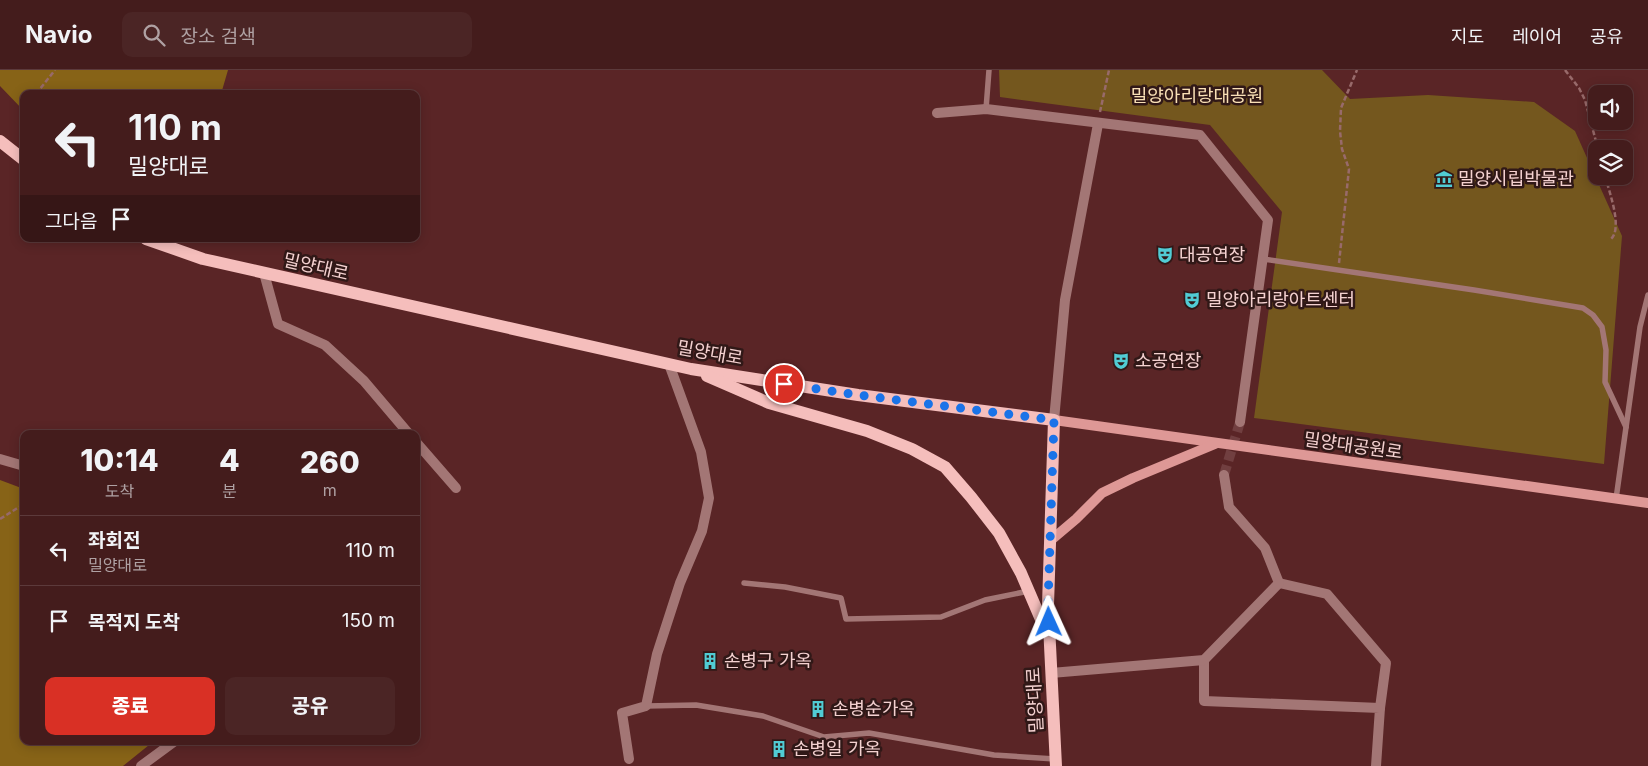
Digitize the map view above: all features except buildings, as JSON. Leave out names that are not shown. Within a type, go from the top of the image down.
[{"type":"main road","points":[[0,141],[20,157]]},
{"type":"main road","name":"밀양대로","points":[[155,242],[203,259],[691,369],[858,395],[1054,420],[1048,605],[1055,762]]},
{"type":"main road","points":[[691,369],[769,404],[867,430],[912,449],[945,468],[971,496],[999,532],[1021,572],[1050,639]]},
{"type":"main road","name":"밀양대공원로","points":[[1054,420],[1648,503]]},
{"type":"main road","points":[[1050,541],[1102,493],[1217,443]]},
{"type":"street","points":[[937,113],[986,109],[1200,136],[1268,220],[1240,422]]},
{"type":"street","points":[[1054,420],[1065,300],[1098,124]]},
{"type":"street","points":[[264,273],[278,324],[325,346],[364,381],[406,430]]},
{"type":"street","points":[[629,759],[622,713],[646,706],[657,654],[680,583],[702,531],[709,498],[701,452],[669,364]]},
{"type":"street","points":[[420,447],[456,488]]},
{"type":"street","points":[[0,459],[20,465]]},
{"type":"street","points":[[1224,475],[1229,507],[1265,548],[1279,583]]},
{"type":"street","points":[[1051,673],[1204,660],[1279,583]]},
{"type":"street","points":[[1279,583],[1327,594],[1386,663],[1380,708],[1376,766]]},
{"type":"street","points":[[1204,660],[1204,701],[1380,708]]},
{"type":"street","points":[[141,766],[170,745]]},
{"type":"lane","points":[[986,109],[989,70]]},
{"type":"lane","points":[[1263,259],[1583,308],[1593,315],[1602,327],[1606,350],[1605,382],[1626,427]]},
{"type":"lane","points":[[1616,499],[1640,327],[1648,295]]},
{"type":"lane","points":[[744,583],[785,587],[841,598],[846,619],[941,617],[985,600],[1029,591]]},
{"type":"lane","points":[[646,706],[696,705],[763,716],[824,737],[869,733],[994,755],[1055,762]]},
{"type":"path","points":[[39,90],[55,70]]},
{"type":"path","points":[[1098,124],[1109,70]]},
{"type":"path","points":[[1338,270],[1349,168],[1342,149],[1340,131],[1341,108],[1357,70]]},
{"type":"path","points":[[1565,70],[1582,92],[1595,140]]},
{"type":"path","points":[[1607,185],[1616,217],[1616,232],[1611,239]]},
{"type":"path","points":[[0,519],[20,506]]},
{"type":"green space","name":"밀양시립박물관","points":[[999,70],[1322,70],[1350,99],[1428,95],[1534,102],[1575,131],[1588,160],[1588,185],[1599,185],[1622,236],[1604,464],[1254,418],[1282,212],[1210,125],[1000,97]]},
{"type":"shaded area","points":[[0,70],[228,70],[222,90],[20,90],[20,107],[0,86]]},
{"type":"shaded area","points":[[0,480],[20,488],[20,745],[149,745],[123,766],[0,766]]},
{"type":"tunnel","points":[[1224,475],[1240,422]]},
{"type":"place","name":"밀양시립박물관","points":[[1444,179]]},
{"type":"place","name":"대공연장","points":[[1165,255]]},
{"type":"place","name":"밀양아리랑아트센터","points":[[1192,300]]},
{"type":"place","name":"소공연장","points":[[1121,361]]},
{"type":"place","name":"손병구 가옥","points":[[710,661]]},
{"type":"place","name":"손병순가옥","points":[[818,709]]},
{"type":"place","name":"손병일 가옥","points":[[779,749]]},
{"type":"route","points":[[784,384],[1054,420],[1049,622]]},
{"type":"park label","name":"밀양아리랑대공원","points":[[1197,96]]}]
